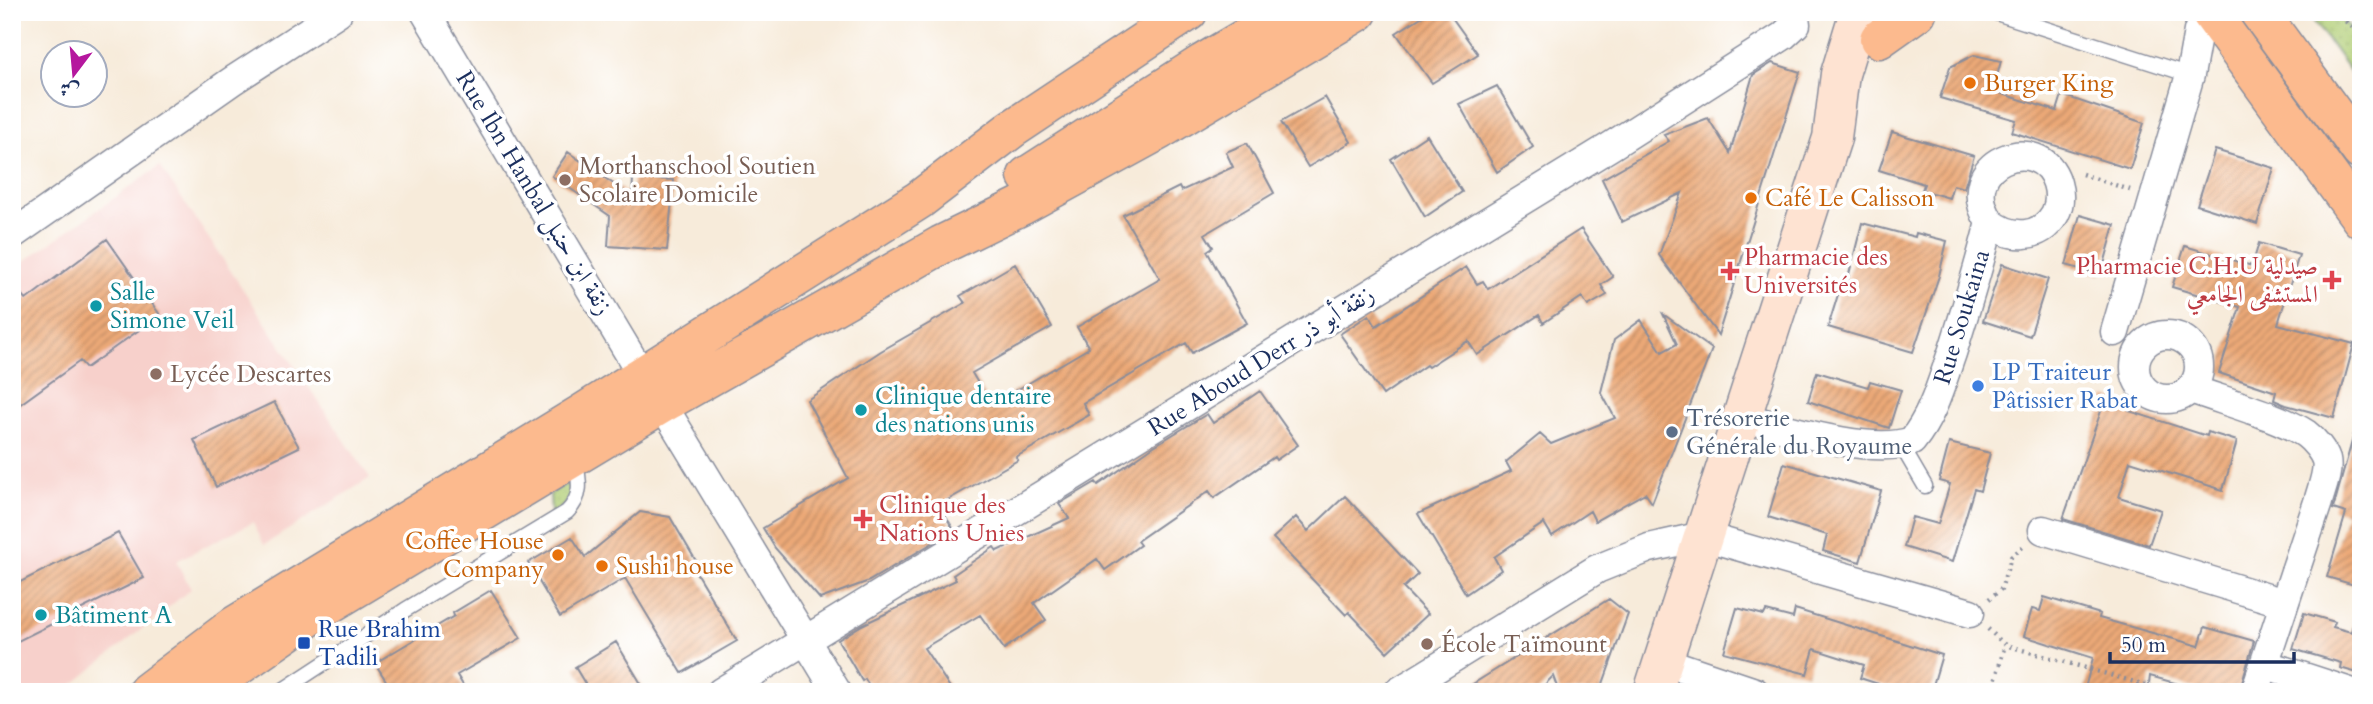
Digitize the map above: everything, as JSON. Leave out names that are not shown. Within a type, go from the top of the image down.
[{"type":"main road","points":[[222,686],[318,611],[575,456],[652,389],[919,200],[1012,129],[1188,12]]},
{"type":"main road","points":[[919,200],[1030,146],[1236,12]]},
{"type":"main road","points":[[940,244],[1034,171],[1289,12]]},
{"type":"main road","points":[[147,692],[234,626],[652,389],[1021,206],[1121,152],[1357,12]]},
{"type":"main road","points":[[1847,12],[1868,29]]},
{"type":"main road","points":[[1868,29],[1917,12]]},
{"type":"main road","points":[[2210,12],[2361,219]]},
{"type":"main road","points":[[2259,12],[2361,151]]},
{"type":"main road","points":[[1658,676],[1832,138],[1855,101],[1868,29]]},
{"type":"street","points":[[12,234],[232,81],[338,12]]},
{"type":"street","name":"Rue Ibn Hanbal زنقة ابن حنبل","points":[[425,12],[837,692]]},
{"type":"street","points":[[2115,332],[2190,75],[2197,31],[2210,12]]},
{"type":"street","name":"Rue Aboud Derr زنقة أبو ذر","points":[[721,692],[1611,146],[1783,36],[1799,18]]},
{"type":"street","name":"Rue Soukaina","points":[[2015,155],[2039,160],[2049,169],[2056,179],[2059,204],[2046,225],[2036,232],[2024,235],[1999,230],[1990,222],[1979,199],[1980,187],[1992,165],[2015,155]]},
{"type":"street","name":"Rue Soukaina","points":[[1901,445],[1912,441],[1935,404],[1976,280],[1990,222]]},
{"type":"street","points":[[2191,389],[2308,435],[2320,448],[2326,461],[2326,471],[2255,692]]},
{"type":"street","points":[[1742,416],[1795,431],[1855,442],[1901,445]]},
{"type":"street","points":[[2043,530],[2284,603]]},
{"type":"street","points":[[1398,692],[1597,569],[1649,548],[1703,536],[1970,613]]},
{"type":"street","points":[[2263,664],[2350,692]]},
{"type":"street","points":[[1658,676],[1755,692]]},
{"type":"lane","points":[[1993,12],[2190,75]]},
{"type":"lane","points":[[1901,445],[1925,486]]},
{"type":"lane","points":[[280,692],[405,610],[567,512],[573,506],[580,490],[575,456]]},
{"type":"path","points":[[2335,12],[2361,35]]},
{"type":"path","points":[[2049,169],[2077,173],[2154,198]]},
{"type":"path","points":[[1970,613],[2001,589],[2011,557],[2043,530]]},
{"type":"path","points":[[1992,692],[2005,645],[2170,692]]},
{"type":"shaded area","name":"Lycée Descartes","points":[[160,166],[370,478],[264,545],[253,522],[176,561],[191,589],[64,692],[12,692],[12,270]]},
{"type":"green space","points":[[2307,12],[2324,13],[2338,18],[2350,27],[2361,41],[2361,86]]},
{"type":"green space","points":[[566,484],[573,486],[568,499],[560,509],[551,513],[550,494]]},
{"type":"building","points":[[1429,12],[1448,12],[1478,54],[1432,83],[1396,33]]},
{"type":"building","points":[[1974,55],[2001,61],[1993,91],[2057,111],[2062,95],[2144,123],[2130,169],[2012,132],[2016,120],[1940,98],[1950,67]]},
{"type":"building","points":[[1772,63],[1800,72],[1718,335],[1659,255],[1682,193],[1622,222],[1602,179],[1669,141],[1664,135],[1708,118],[1730,153],[1753,75]]},
{"type":"building","points":[[1497,86],[1533,147],[1497,172],[1459,104]]},
{"type":"building","points":[[1325,97],[1351,142],[1308,167],[1281,122]]},
{"type":"building","points":[[1892,132],[1974,156],[1964,188],[1953,185],[1949,198],[1922,190],[1924,184],[1879,170]]},
{"type":"building","points":[[1427,135],[1462,192],[1425,217],[1391,159]]},
{"type":"building","points":[[1247,143],[1274,193],[1205,234],[1213,247],[1207,251],[1247,323],[1192,353],[1186,343],[1083,403],[1089,415],[939,505],[954,530],[869,581],[820,599],[775,548],[763,528],[848,478],[807,400],[881,351],[965,303],[960,296],[1015,264],[1052,327],[972,373],[991,405],[1089,348],[1077,327],[1160,279],[1123,215],[1179,187],[1181,191],[1233,167],[1226,152]]},
{"type":"building","points":[[2215,150],[2274,168],[2257,224],[2197,205]]},
{"type":"building","points":[[568,152],[632,197],[633,178],[674,180],[667,250],[608,246],[610,216],[552,176]]},
{"type":"building","points":[[2080,215],[2115,225],[2101,275],[2066,265]]},
{"type":"building","points":[[1862,223],[1915,237],[1916,233],[1947,241],[1939,276],[1913,352],[1828,327],[1841,285],[1846,286]]},
{"type":"building","points":[[1581,229],[1613,277],[1601,285],[1607,295],[1588,306],[1582,297],[1543,323],[1539,315],[1477,355],[1468,341],[1428,367],[1426,365],[1383,395],[1340,334],[1369,315],[1376,326],[1466,267],[1477,284],[1483,281],[1488,289]]},
{"type":"building","name":"Salle Simone Veil","points":[[107,239],[160,315],[86,368],[80,361],[12,410],[12,283],[26,300]]},
{"type":"building","points":[[2259,243],[2299,255],[2278,324],[2354,344],[2334,418],[2286,405],[2274,400],[2276,392],[2219,373],[2240,307],[2172,287],[2185,246],[2252,266]]},
{"type":"building","points":[[2002,264],[2048,279],[2030,336],[1983,321]]},
{"type":"building","points":[[1663,314],[1712,349],[1652,503],[1645,493],[1595,521],[1590,511],[1552,536],[1544,523],[1494,557],[1501,570],[1466,594],[1418,514],[1511,471],[1506,462],[1540,434],[1551,444],[1615,418],[1601,392],[1614,340],[1641,320],[1662,352],[1677,344]]},
{"type":"building","points":[[1817,372],[1868,387],[1870,381],[1901,390],[1889,428],[1808,401]]},
{"type":"building","points":[[1260,391],[1298,445],[1276,460],[1274,457],[1214,498],[1209,491],[1137,541],[1140,545],[1105,570],[1097,559],[1034,603],[1046,620],[1004,649],[980,615],[924,648],[953,692],[873,692],[865,679],[862,681],[838,640],[862,625],[956,580],[953,575],[994,547],[997,551],[1069,518],[1059,504],[1096,482],[1098,485],[1154,446],[1207,414],[1213,423]]},
{"type":"building","points":[[2106,397],[2131,406],[2129,411],[2207,436],[2208,432],[2237,441],[2223,490],[2130,461],[2119,497],[2161,510],[2149,545],[2063,519]]},
{"type":"building","points":[[274,402],[299,447],[216,487],[194,440]]},
{"type":"building","points":[[2356,427],[2361,428],[2361,587],[2327,577],[2346,513],[2333,509]]},
{"type":"building","points":[[1949,443],[1990,453],[1980,491],[1974,489],[1952,562],[1904,547],[1912,517],[1938,524],[1950,484],[1939,481]]},
{"type":"building","points":[[1784,463],[1881,491],[1860,562],[1823,551],[1827,535],[1768,517]]},
{"type":"building","points":[[1345,496],[1418,574],[1403,588],[1428,614],[1387,652],[1349,612],[1346,615],[1273,538],[1296,517],[1308,531]]},
{"type":"building","points":[[640,512],[670,517],[696,561],[691,564],[737,641],[682,673],[625,578],[560,617],[528,563],[572,537],[585,557]]},
{"type":"building","name":"Bâtiment A","points":[[118,533],[144,578],[12,644],[12,586]]},
{"type":"building","points":[[491,590],[521,638],[457,675],[467,692],[393,692],[375,663],[454,616],[453,613]]},
{"type":"building","points":[[2044,597],[2100,614],[2099,618],[2199,646],[2205,627],[2254,641],[2239,692],[2207,692],[2150,676],[2148,692],[2084,692],[2093,658],[2024,636],[2032,609],[2040,611]]},
{"type":"building","points":[[1609,599],[1628,614],[1600,692],[1559,692],[1553,676],[1538,692],[1460,692]]},
{"type":"building","points":[[1737,608],[1764,615],[1766,611],[1793,618],[1795,609],[1942,655],[1931,692],[1903,692],[1860,678],[1864,665],[1814,649],[1807,674],[1724,652]]},
{"type":"building","points":[[2304,613],[2335,622],[2333,627],[2351,632],[2356,615],[2361,616],[2361,674],[2340,668],[2341,663],[2293,649]]},
{"type":"building","points":[[616,642],[646,692],[590,692],[575,667]]},
{"type":"place","name":"Burger King","points":[[1970,83]]},
{"type":"place","name":"Morthanschool Soutien Scolaire Domicile","points":[[565,180]]},
{"type":"place","name":"Café Le Calisson","points":[[1751,198]]},
{"type":"place","name":"Pharmacie des Universités","points":[[1730,271]]},
{"type":"place","name":"Pharmacie C.H.U صيدلية المستشفى الجامعي","points":[[2332,280]]},
{"type":"place","name":"Salle Simone Veil","points":[[96,306]]},
{"type":"place","name":"Lycée Descartes","points":[[156,374]]},
{"type":"place","name":"LP Traiteur Pâtissier Rabat","points":[[1978,386]]},
{"type":"place","name":"Clinique dentaire des nations unis","points":[[861,410]]},
{"type":"place","name":"Trésorerie Générale du Royaume","points":[[1672,432]]},
{"type":"place","name":"Clinique des Nations Unies","points":[[863,519]]},
{"type":"place","name":"Coffee House Company","points":[[558,555]]},
{"type":"place","name":"Sushi house","points":[[602,566]]},
{"type":"place","name":"Bâtiment A","points":[[41,615]]},
{"type":"place","name":"Rue Brahim Tadili","points":[[304,643]]},
{"type":"place","name":"École Taïmount","points":[[1427,644]]}]
